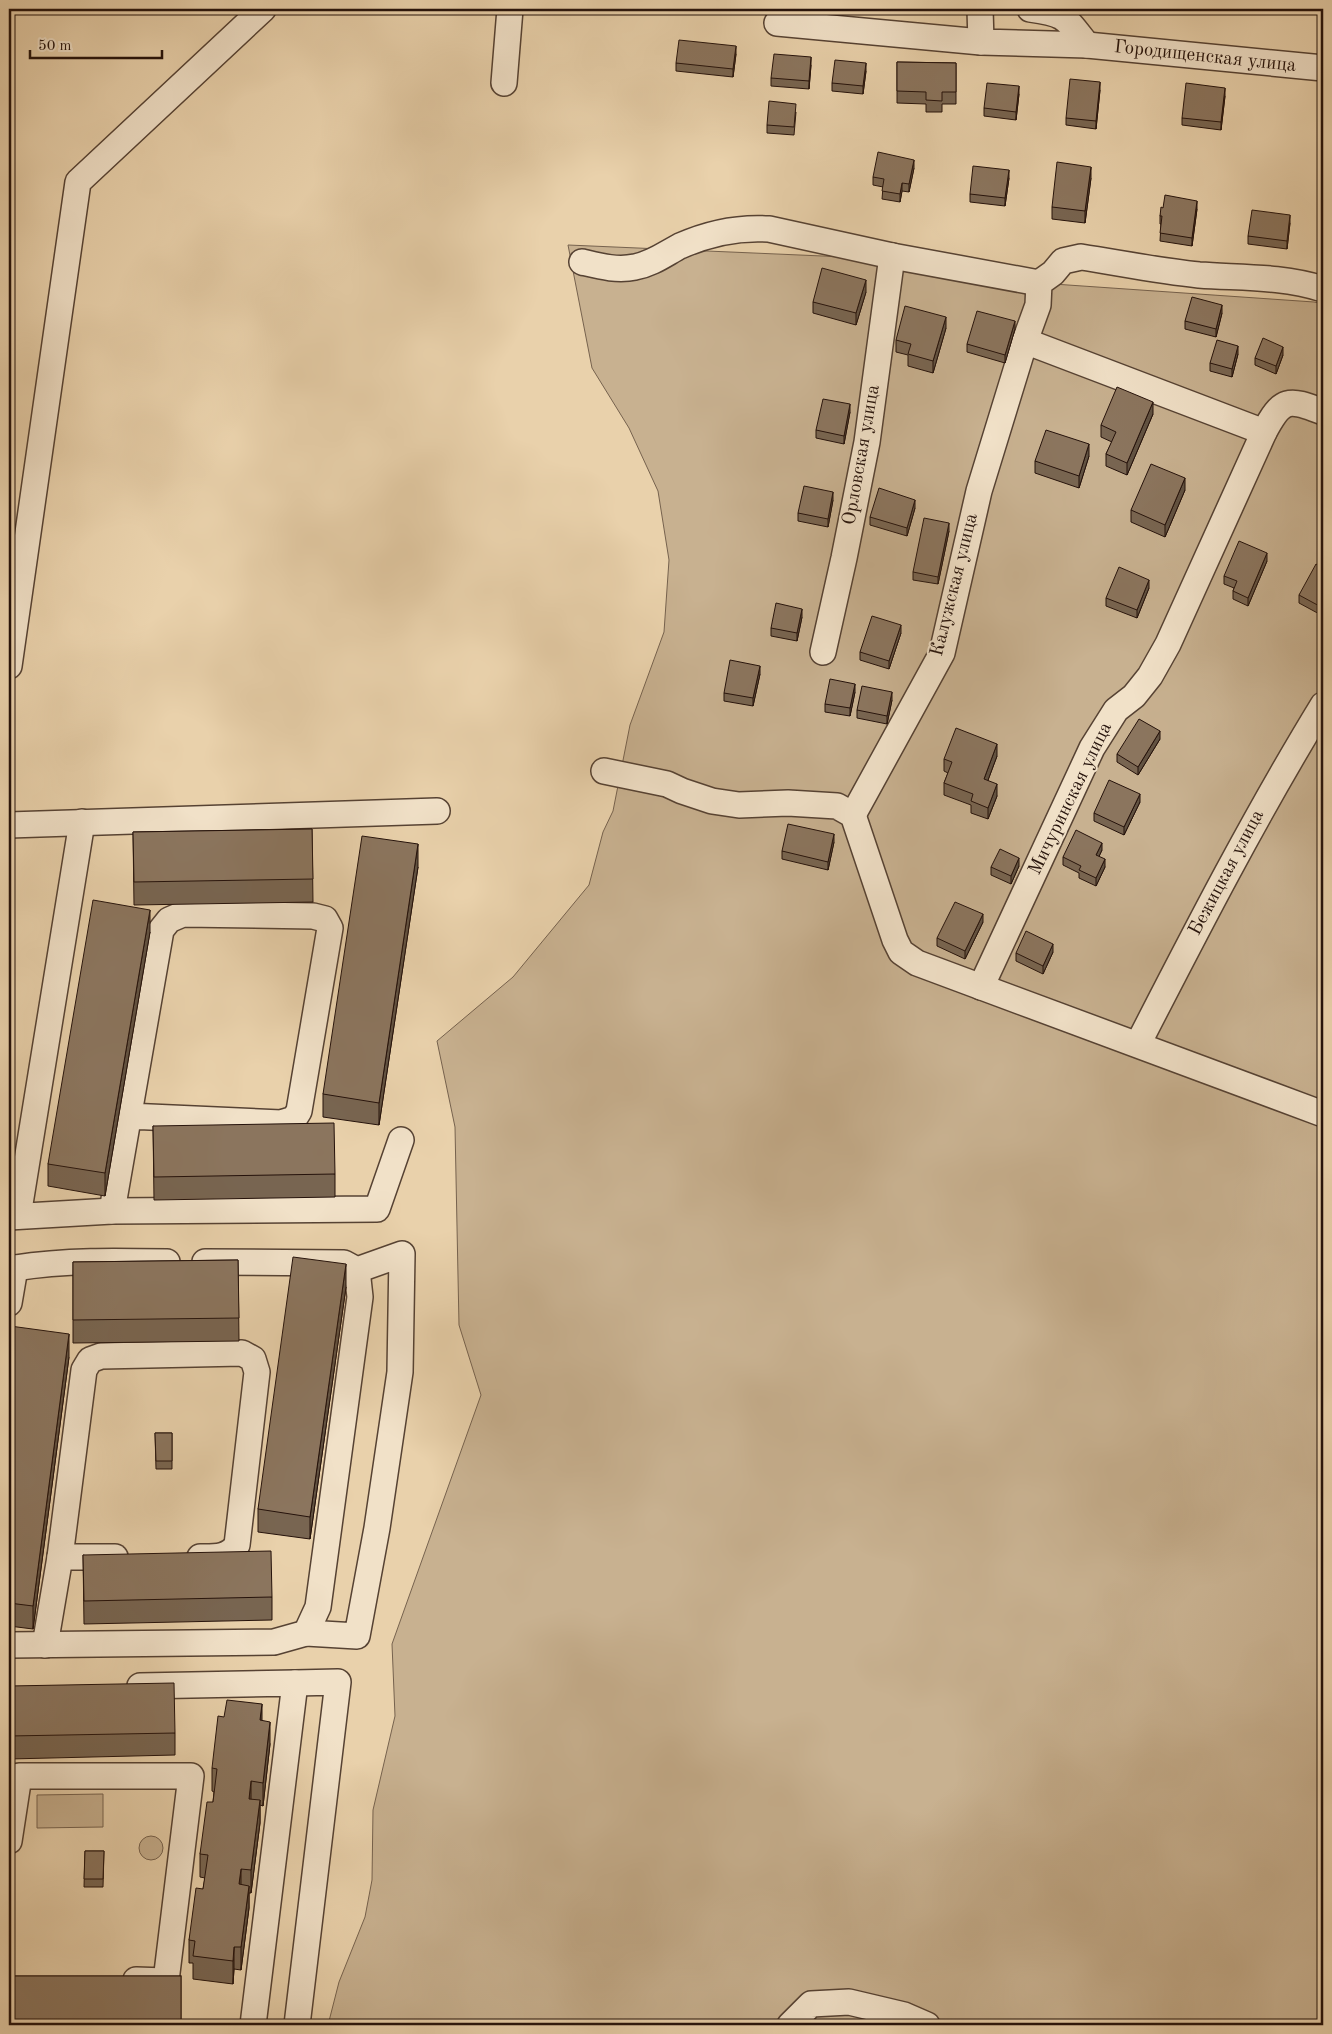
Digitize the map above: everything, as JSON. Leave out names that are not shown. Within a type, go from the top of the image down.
[{"type":"street","points":[[9,666],[78,182],[263,9]]},
{"type":"street","points":[[504,83],[510,9]]},
{"type":"street","points":[[980,9],[981,42]]},
{"type":"street","name":"Городищенская улица","points":[[1030,9],[1051,12],[1064,17],[1087,45]]},
{"type":"street","name":"Городищенская улица","points":[[777,23],[981,42],[1087,45],[1323,68]]},
{"type":"street","points":[[582,262],[613,268],[635,268],[652,262],[704,236],[750,228],[769,229],[892,256],[1040,283],[1053,273],[1063,261],[1081,258],[1198,275],[1276,278],[1323,289]]},
{"type":"street","name":"Орловская улица","points":[[823,652],[867,442],[892,256]]},
{"type":"street","name":"Калужская улица","points":[[853,815],[942,653],[979,491],[1025,341],[1038,305],[1040,283]]},
{"type":"street","points":[[1025,341],[1264,432]]},
{"type":"street","name":"Мичуринская улица","points":[[982,987],[1092,748],[1116,710],[1134,696],[1150,676],[1168,644],[1264,432],[1275,412],[1285,404],[1302,404],[1323,412]]},
{"type":"street","name":"Бежицкая улица","points":[[1138,1044],[1226,872],[1277,780],[1323,704]]},
{"type":"street","points":[[604,771],[667,784],[712,801],[739,805],[788,803],[837,806],[853,815],[895,940],[901,952],[917,963],[1323,1114]]},
{"type":"street","points":[[9,825],[437,811]]},
{"type":"street","points":[[82,822],[14,1216],[112,1211],[378,1208],[401,1140]]},
{"type":"street","points":[[112,1211],[128,1116],[160,930],[169,920],[182,914],[313,916],[325,920],[330,928],[298,1111],[294,1119],[281,1123],[128,1116]]},
{"type":"street","points":[[9,1303],[12,1268],[37,1264],[106,1261],[344,1263],[357,1270],[402,1254],[400,1372],[378,1528],[356,1636],[306,1633],[274,1642],[9,1645]]},
{"type":"street","points":[[306,1633],[318,1607],[360,1297],[357,1270]]},
{"type":"street","points":[[45,1645],[60,1557],[84,1370],[90,1360],[102,1356],[242,1353],[253,1359],[257,1372],[237,1545],[232,1553],[218,1558],[181,1557]]},
{"type":"street","points":[[60,1557],[133,1557]]},
{"type":"street","points":[[117,1686],[338,1682],[297,2025]]},
{"type":"street","points":[[253,2025],[295,1683]]},
{"type":"street","points":[[9,1842],[19,1776],[191,1776],[166,1981],[117,1980]]},
{"type":"street","points":[[790,2025],[811,2004],[850,2002],[904,2015],[927,2025]]},
{"type":"shaded area","points":[[568,245],[892,259],[1039,283],[1323,304],[1323,2025],[328,2025],[339,1982],[365,1917],[372,1880],[373,1810],[395,1716],[392,1644],[481,1395],[459,1325],[455,1127],[437,1041],[513,977],[589,885],[603,832],[613,811],[630,725],[664,632],[669,560],[658,491],[629,428],[592,368]]},
{"type":"shaded area","points":[[103,1794],[103,1827],[37,1828],[37,1795]]},
{"type":"shaded area","points":[[146,1836],[156,1836],[163,1843],[163,1853],[156,1860],[146,1860],[139,1853],[139,1843]]},
{"type":"building","points":[[679,40],[736,46],[733,69],[676,63]]},
{"type":"building","points":[[774,54],[811,57],[809,81],[771,78]]},
{"type":"building","points":[[835,60],[866,63],[863,86],[832,83]]},
{"type":"building","points":[[897,62],[956,63],[956,92],[942,92],[942,101],[926,100],[926,92],[897,91]]},
{"type":"building","points":[[1070,79],[1100,82],[1096,121],[1066,118]]},
{"type":"building","points":[[987,83],[1019,86],[1016,112],[984,108]]},
{"type":"building","points":[[1186,83],[1225,88],[1221,122],[1182,118]]},
{"type":"building","points":[[769,101],[796,104],[794,127],[767,125]]},
{"type":"building","points":[[878,152],[914,160],[909,184],[902,183],[900,194],[882,191],[884,179],[873,177]]},
{"type":"building","points":[[1057,162],[1091,167],[1085,211],[1052,207]]},
{"type":"building","points":[[973,166],[1009,170],[1005,198],[970,194]]},
{"type":"building","points":[[1165,195],[1197,201],[1192,238],[1160,233],[1161,207],[1163,208]]},
{"type":"building","points":[[1252,210],[1290,215],[1287,241],[1248,236]]},
{"type":"building","points":[[822,268],[866,280],[856,313],[813,302]]},
{"type":"building","points":[[1192,297],[1222,305],[1216,329],[1185,321]]},
{"type":"building","points":[[905,306],[946,317],[933,361],[908,354],[911,344],[896,340]]},
{"type":"building","points":[[977,311],[1015,321],[1005,355],[967,344]]},
{"type":"building","points":[[1263,338],[1283,347],[1276,366],[1255,358]]},
{"type":"building","points":[[1217,340],[1238,346],[1232,369],[1210,363]]},
{"type":"building","points":[[1117,387],[1153,402],[1127,463],[1106,454],[1116,432],[1101,425]]},
{"type":"building","points":[[823,399],[850,404],[844,436],[816,430]]},
{"type":"building","points":[[1046,430],[1089,444],[1079,476],[1035,461]]},
{"type":"building","points":[[1151,464],[1185,478],[1165,525],[1131,510]]},
{"type":"building","points":[[804,486],[833,492],[828,519],[798,513]]},
{"type":"building","points":[[879,488],[915,500],[907,528],[870,517]]},
{"type":"building","points":[[924,518],[949,523],[938,577],[913,572]]},
{"type":"building","points":[[1239,541],[1267,553],[1248,598],[1233,591],[1237,581],[1224,576]]},
{"type":"building","points":[[1316,564],[1323,568],[1323,608],[1299,595]]},
{"type":"building","points":[[1119,567],[1149,580],[1137,610],[1106,598]]},
{"type":"building","points":[[776,603],[802,609],[797,633],[771,628]]},
{"type":"building","points":[[872,616],[901,625],[889,661],[860,652]]},
{"type":"building","points":[[730,660],[760,666],[753,698],[724,693]]},
{"type":"building","points":[[830,679],[855,684],[850,708],[825,704]]},
{"type":"building","points":[[862,686],[892,692],[887,716],[857,710]]},
{"type":"building","points":[[1139,719],[1160,731],[1138,767],[1117,754]]},
{"type":"building","points":[[956,728],[997,744],[984,779],[997,784],[988,808],[971,801],[973,794],[944,783],[952,762],[944,759]]},
{"type":"building","points":[[1109,780],[1140,794],[1124,827],[1094,813]]},
{"type":"building","points":[[788,824],[834,834],[828,862],[782,851]]},
{"type":"building","points":[[312,829],[313,879],[134,882],[133,832]]},
{"type":"building","points":[[1076,830],[1102,843],[1096,855],[1105,859],[1096,878],[1079,870],[1081,866],[1063,857]]},
{"type":"building","points":[[362,836],[418,844],[379,1103],[323,1094]]},
{"type":"building","points":[[1000,849],[1019,858],[1011,876],[991,867]]},
{"type":"building","points":[[93,900],[150,910],[105,1173],[48,1164]]},
{"type":"building","points":[[955,902],[983,914],[965,951],[937,938]]},
{"type":"building","points":[[1026,931],[1053,944],[1043,966],[1016,953]]},
{"type":"building","points":[[334,1123],[335,1174],[154,1177],[153,1126]]},
{"type":"building","points":[[293,1257],[346,1264],[310,1517],[258,1509]]},
{"type":"building","points":[[238,1260],[239,1318],[73,1320],[73,1262]]},
{"type":"building","points":[[10,1326],[69,1334],[33,1606],[9,1603]]},
{"type":"building","points":[[155,1433],[172,1433],[172,1461],[156,1461]]},
{"type":"building","points":[[271,1551],[272,1597],[84,1601],[83,1555]]},
{"type":"building","points":[[174,1683],[175,1733],[9,1736],[9,1686]]},
{"type":"building","points":[[227,1700],[262,1704],[260,1720],[270,1722],[263,1783],[251,1781],[249,1799],[260,1800],[251,1870],[241,1869],[239,1884],[249,1886],[241,1947],[234,1947],[233,1961],[193,1956],[195,1941],[189,1940],[196,1888],[203,1889],[208,1855],[200,1854],[207,1802],[213,1802],[217,1769],[212,1768],[218,1716],[224,1717]]},
{"type":"building","points":[[85,1851],[104,1851],[103,1879],[84,1879]]},
{"type":"building","points":[[11,1976],[181,1976],[181,2023],[11,2023]]}]
